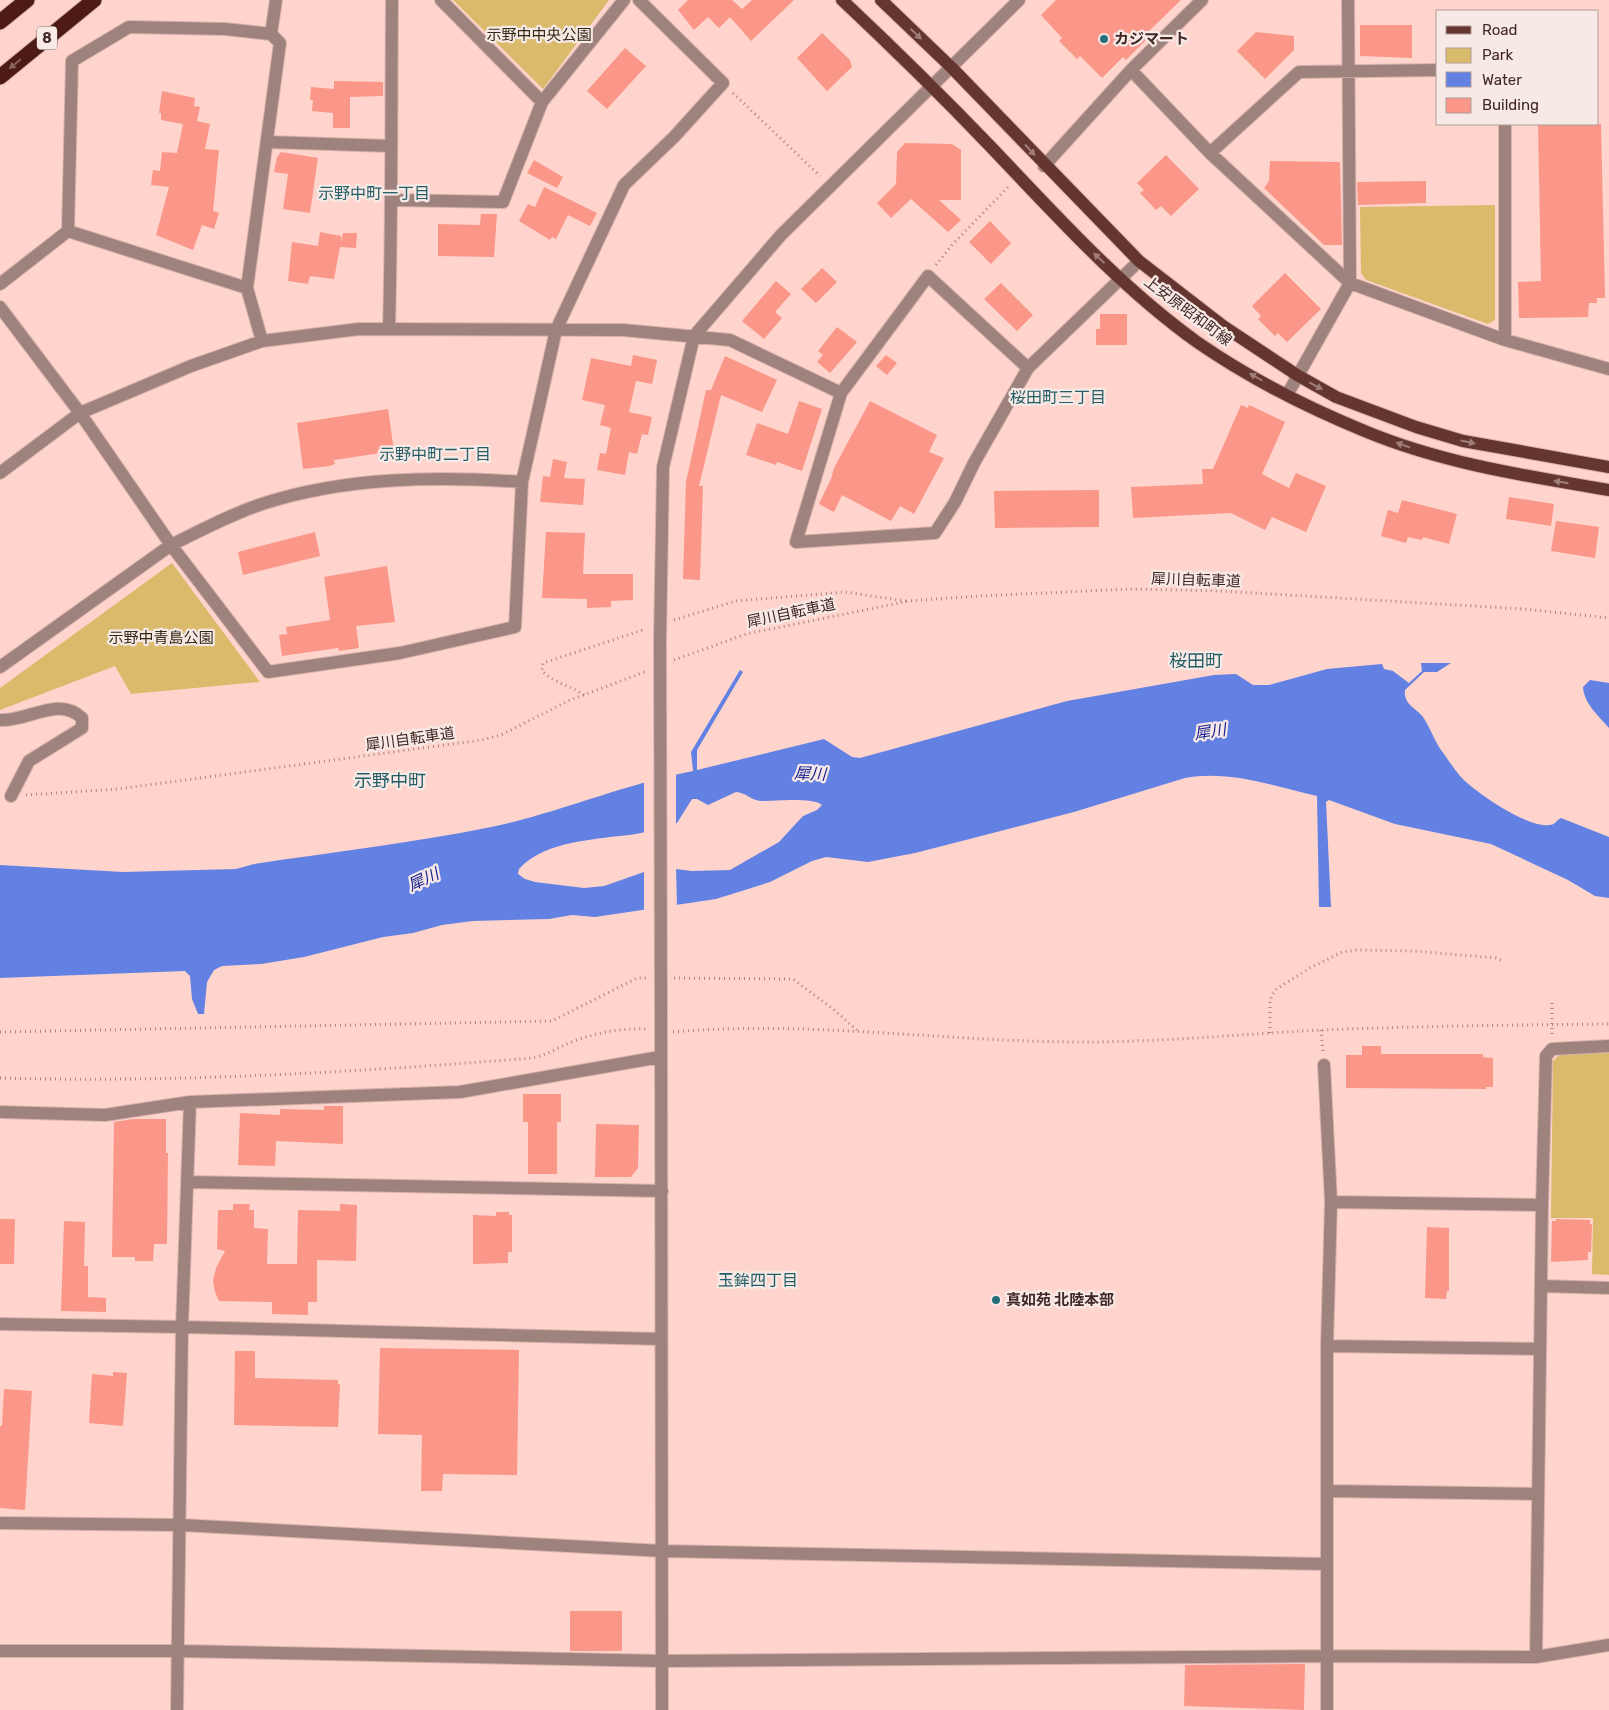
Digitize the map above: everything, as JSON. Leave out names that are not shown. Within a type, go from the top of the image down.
[{"type":"highway","points":[[0,22],[27,0]]},
{"type":"highway","name":"8","points":[[0,77],[94,0]]},
{"type":"main road","name":"上安原昭和町線","points":[[842,0],[931,84],[1083,243],[1120,278],[1198,342],[1287,395],[1369,433],[1423,452],[1488,469],[1609,490]]},
{"type":"main road","name":"上安原昭和町線","points":[[881,0],[952,68],[1044,166],[1138,260],[1223,326],[1297,375],[1336,397],[1416,427],[1463,441],[1609,467]]},
{"type":"street","points":[[271,34],[276,0]]},
{"type":"street","points":[[389,328],[393,200],[390,146],[392,0]]},
{"type":"street","points":[[441,0],[542,102]]},
{"type":"street","points":[[393,200],[503,202],[542,102],[624,0]]},
{"type":"street","points":[[0,307],[80,413],[171,545],[268,672],[400,653],[515,627],[522,482],[556,330],[624,185],[674,137],[723,84],[639,0]]},
{"type":"street","points":[[662,1710],[662,1191],[660,1057],[654,1031],[661,1014],[660,624],[663,467],[694,336],[780,235],[931,84],[952,68],[1019,0]]},
{"type":"street","points":[[1044,166],[1131,70],[1202,0]]},
{"type":"street","points":[[1287,395],[1350,283],[1348,0]]},
{"type":"street","points":[[68,231],[72,61],[129,27],[225,29],[271,34],[280,42],[247,288],[262,341]]},
{"type":"street","points":[[1131,70],[1210,153],[1350,283],[1504,340],[1609,369]]},
{"type":"street","points":[[1210,153],[1299,72],[1436,70]]},
{"type":"street","points":[[1504,125],[1504,340]]},
{"type":"street","points":[[267,142],[390,146]]},
{"type":"street","points":[[0,284],[68,231]]},
{"type":"street","points":[[68,231],[247,288]]},
{"type":"street","points":[[1028,368],[928,276],[841,393],[796,542],[935,533],[955,502],[974,463],[1028,368],[1138,260]]},
{"type":"street","points":[[0,473],[80,413],[191,366],[262,341],[359,329],[623,330],[730,340],[841,393]]},
{"type":"street","points":[[0,667],[171,545],[266,502],[318,490],[409,479],[522,482]]},
{"type":"street","points":[[0,720],[58,708],[74,710],[82,718],[82,728],[29,761],[11,796]]},
{"type":"street","points":[[1536,1657],[1540,1286],[1546,1056],[1552,1049],[1560,1047],[1609,1046]]},
{"type":"street","points":[[0,1112],[104,1115],[190,1102],[460,1092],[660,1057]]},
{"type":"street","points":[[1324,1065],[1331,1202],[1327,1346],[1327,1710]]},
{"type":"street","points":[[177,1710],[180,1651],[182,1327],[190,1102]]},
{"type":"street","points":[[188,1182],[662,1191]]},
{"type":"street","points":[[1331,1202],[1542,1205]]},
{"type":"street","points":[[1540,1286],[1609,1288]]},
{"type":"street","points":[[0,1324],[661,1340]]},
{"type":"street","points":[[1327,1346],[1540,1349]]},
{"type":"street","points":[[1327,1490],[1538,1494]]},
{"type":"street","points":[[0,1523],[181,1525],[662,1551],[1326,1564]]},
{"type":"street","points":[[0,1651],[180,1651],[661,1661],[1327,1656],[1536,1657],[1609,1644]]},
{"type":"path","points":[[723,84],[830,186]]},
{"type":"path","points":[[928,276],[952,245],[1019,176]]},
{"type":"path","name":"犀川自転車道","points":[[672,661],[746,634],[909,601],[979,596],[1130,590],[1221,591],[1524,609],[1609,618]]},
{"type":"path","points":[[584,695],[572,686],[548,677],[542,671],[543,663],[736,601],[844,592],[909,601]]},
{"type":"path","name":"犀川自転車道","points":[[11,796],[118,789],[482,740],[501,735],[584,695],[654,668]]},
{"type":"path","points":[[1270,1033],[1270,1000],[1274,990],[1301,973],[1342,952],[1357,950],[1415,952],[1496,958],[1503,961]]},
{"type":"path","points":[[0,1032],[552,1022],[637,978],[656,978]]},
{"type":"path","points":[[666,978],[793,979],[858,1030]]},
{"type":"path","points":[[1552,1003],[1552,1026]]},
{"type":"path","points":[[0,1078],[66,1080],[258,1075],[535,1057],[574,1041],[618,1028],[654,1031],[711,1028],[858,1030],[930,1037],[1083,1042],[1321,1030],[1438,1026],[1609,1024]]},
{"type":"path","points":[[1321,1030],[1324,1065]]},
{"type":"green space","name":"示野中中央公園","points":[[453,0],[609,0],[543,89]]},
{"type":"green space","points":[[1495,205],[1495,320],[1488,324],[1366,280],[1361,273],[1360,207]]},
{"type":"green space","name":"示野中青島公園","points":[[172,563],[260,682],[131,694],[115,666],[0,710],[0,688]]},
{"type":"green space","points":[[1609,1052],[1609,1275],[1592,1274],[1593,1218],[1551,1218],[1553,1061],[1561,1053]]},
{"type":"water","name":"犀川","points":[[1421,663],[1451,663],[1437,672],[1424,672],[1405,690],[1405,695],[1408,702],[1423,717],[1441,750],[1467,783],[1502,808],[1528,821],[1549,825],[1561,818],[1609,837],[1609,898],[1595,896],[1568,880],[1491,844],[1395,824],[1329,800],[1326,802],[1331,907],[1319,907],[1317,796],[1251,780],[1202,776],[1185,778],[1074,812],[915,853],[868,862],[826,857],[812,861],[770,882],[716,899],[595,917],[572,915],[549,919],[473,921],[442,925],[413,933],[383,937],[304,957],[261,964],[222,966],[214,970],[207,982],[204,1014],[198,1014],[192,999],[190,976],[185,971],[0,978],[0,865],[123,872],[236,869],[254,864],[432,838],[516,821],[642,783],[693,771],[691,752],[740,670],[743,672],[697,750],[697,770],[824,739],[852,757],[860,758],[1067,701],[1214,675],[1236,674],[1253,685],[1269,685],[1327,669],[1382,664],[1384,669],[1393,671],[1409,683],[1422,671]],"holes":[[[739,792],[758,801],[803,800],[822,805],[817,810],[803,816],[779,842],[730,870],[692,871],[676,869],[644,872],[604,886],[584,888],[535,882],[525,879],[518,874],[519,869],[530,859],[558,846],[641,833],[677,823],[692,799],[697,799],[708,805]]]},
{"type":"water","points":[[1590,680],[1609,683],[1609,728],[1586,699],[1583,687]]},
{"type":"pier","points":[[676,772],[676,826],[644,834],[644,780]]},
{"type":"pier","points":[[676,867],[677,907],[644,912],[644,870]]},
{"type":"building","points":[[688,0],[732,0],[742,9],[752,0],[794,0],[751,41],[730,17],[719,28],[708,17],[694,30],[678,10]]},
{"type":"building","name":"カジマート","points":[[1056,0],[1181,0],[1147,33],[1150,36],[1126,60],[1123,57],[1102,78],[1080,56],[1077,59],[1059,41],[1062,38],[1041,15]]},
{"type":"building","points":[[1360,25],[1412,25],[1412,58],[1360,56]]},
{"type":"building","points":[[1256,32],[1294,36],[1294,50],[1265,79],[1237,51]]},
{"type":"building","points":[[822,33],[850,60],[852,67],[827,91],[797,58]]},
{"type":"building","points":[[625,48],[646,66],[607,109],[587,91]]},
{"type":"building","points":[[334,81],[383,82],[383,96],[350,97],[350,128],[333,128],[333,113],[312,111],[313,100],[310,100],[311,87],[334,89]]},
{"type":"building","points":[[162,91],[195,98],[194,106],[200,107],[197,121],[210,124],[205,149],[219,150],[213,211],[219,213],[214,229],[202,225],[193,250],[156,235],[169,187],[151,185],[153,170],[160,171],[162,152],[177,153],[183,124],[161,120],[161,113],[159,113]]},
{"type":"building","points":[[1601,124],[1605,298],[1597,298],[1597,303],[1589,303],[1588,317],[1519,318],[1518,282],[1541,281],[1538,125]]},
{"type":"building","points":[[905,143],[952,144],[961,150],[961,200],[939,200],[961,220],[948,232],[911,199],[891,218],[877,203],[896,184],[897,152]]},
{"type":"building","points":[[281,152],[318,158],[310,213],[283,209],[288,174],[274,172],[277,157]]},
{"type":"building","points":[[1166,155],[1199,189],[1171,216],[1161,206],[1156,210],[1140,193],[1144,190],[1137,183]]},
{"type":"building","points":[[534,160],[563,177],[557,188],[527,173]]},
{"type":"building","points":[[1270,161],[1340,162],[1342,245],[1324,245],[1264,188],[1269,181]]},
{"type":"building","points":[[1426,181],[1426,203],[1358,205],[1357,182]]},
{"type":"building","points":[[544,187],[597,213],[590,226],[568,215],[556,239],[552,237],[550,240],[519,221],[528,204],[535,207]]},
{"type":"building","points":[[481,214],[497,214],[494,257],[438,256],[438,224],[480,225]]},
{"type":"building","points":[[990,221],[1011,243],[991,264],[969,242]]},
{"type":"building","points":[[320,232],[341,236],[341,242],[343,233],[357,233],[356,248],[340,247],[334,279],[310,276],[308,284],[288,281],[292,242],[318,246]]},
{"type":"building","points":[[822,268],[837,282],[816,303],[801,289]]},
{"type":"building","points":[[1285,273],[1321,309],[1287,342],[1278,333],[1275,336],[1258,319],[1261,316],[1252,306]]},
{"type":"building","points":[[776,281],[791,294],[775,312],[782,318],[764,339],[742,321]]},
{"type":"building","points":[[1001,283],[1033,315],[1017,331],[984,299]]},
{"type":"building","points":[[1100,314],[1127,314],[1127,345],[1096,345],[1096,329],[1100,329]]},
{"type":"building","points":[[837,327],[857,342],[830,373],[817,362],[823,355],[818,351]]},
{"type":"building","points":[[633,355],[657,360],[652,384],[636,381],[629,412],[652,417],[648,435],[642,434],[637,454],[629,452],[625,475],[597,470],[600,453],[606,454],[611,428],[600,425],[605,405],[582,400],[591,358],[631,366]]},
{"type":"building","points":[[886,355],[897,363],[887,375],[876,366]]},
{"type":"building","points":[[725,356],[777,380],[762,412],[721,395],[699,486],[703,486],[700,580],[683,579],[686,482],[706,390],[711,390]]},
{"type":"building","points":[[799,401],[822,409],[802,471],[777,462],[776,465],[746,455],[757,423],[788,434]]},
{"type":"building","points":[[870,401],[937,435],[929,452],[944,458],[914,514],[900,506],[891,521],[842,495],[834,512],[819,504],[834,468]]},
{"type":"building","points":[[1241,405],[1248,408],[1249,405],[1285,422],[1262,474],[1289,488],[1296,473],[1326,486],[1306,532],[1272,517],[1265,530],[1231,513],[1133,518],[1131,487],[1203,484],[1202,469],[1213,469]]},
{"type":"building","points":[[388,409],[394,451],[334,460],[335,464],[330,466],[303,469],[297,423]]},
{"type":"building","points":[[553,459],[567,462],[564,478],[585,479],[583,505],[540,502],[543,476],[550,477]]},
{"type":"building","points":[[1099,490],[1099,527],[995,528],[994,491]]},
{"type":"building","points":[[1509,497],[1554,504],[1551,526],[1506,519]]},
{"type":"building","points":[[1402,500],[1457,514],[1449,544],[1423,537],[1422,540],[1408,537],[1406,543],[1381,536],[1388,510],[1398,513]]},
{"type":"building","points":[[1556,521],[1599,527],[1595,558],[1551,551]]},
{"type":"building","points":[[315,532],[320,556],[243,575],[238,552]]},
{"type":"building","points":[[546,532],[585,533],[583,574],[633,574],[633,600],[611,601],[611,607],[587,608],[587,599],[542,598]]},
{"type":"building","points":[[387,566],[395,622],[356,626],[359,648],[339,651],[338,648],[282,656],[279,635],[287,634],[286,627],[330,620],[324,577]]},
{"type":"building","points":[[1362,1046],[1381,1046],[1381,1054],[1483,1054],[1483,1057],[1493,1058],[1493,1087],[1486,1087],[1486,1089],[1346,1088],[1346,1055],[1362,1055]]},
{"type":"building","points":[[523,1094],[561,1094],[561,1122],[557,1122],[557,1174],[528,1174],[528,1122],[523,1122]]},
{"type":"building","points":[[324,1106],[343,1106],[343,1144],[276,1141],[275,1166],[238,1165],[240,1113],[280,1115],[280,1109],[324,1110]]},
{"type":"building","points":[[133,1119],[166,1119],[166,1153],[168,1153],[167,1244],[154,1244],[153,1261],[135,1261],[135,1257],[112,1257],[114,1122]]},
{"type":"building","points":[[596,1124],[639,1125],[638,1168],[631,1177],[595,1177]]},
{"type":"building","points":[[233,1204],[250,1204],[249,1210],[254,1210],[254,1228],[268,1229],[267,1264],[297,1264],[298,1210],[340,1211],[340,1204],[357,1205],[356,1261],[317,1260],[317,1302],[308,1302],[308,1315],[272,1314],[272,1302],[219,1301],[213,1280],[216,1268],[225,1251],[217,1249],[218,1210],[233,1210]]},
{"type":"building","points":[[496,1212],[509,1212],[509,1215],[512,1215],[512,1252],[508,1252],[508,1263],[473,1264],[473,1215],[496,1216]]},
{"type":"building","points":[[0,1219],[15,1219],[14,1264],[0,1264]]},
{"type":"building","points":[[1556,1219],[1590,1220],[1590,1224],[1592,1224],[1591,1252],[1588,1252],[1588,1260],[1551,1262],[1552,1221],[1556,1221]]},
{"type":"building","points":[[64,1221],[85,1222],[84,1266],[88,1266],[88,1297],[106,1298],[106,1312],[61,1311]]},
{"type":"building","points":[[1427,1227],[1449,1228],[1449,1291],[1447,1291],[1446,1299],[1425,1298]]},
{"type":"building","points":[[380,1348],[519,1350],[517,1475],[443,1474],[442,1491],[421,1491],[422,1435],[378,1434]]},
{"type":"building","points":[[235,1351],[255,1351],[255,1378],[338,1380],[338,1384],[340,1384],[338,1427],[234,1425]]},
{"type":"building","points":[[113,1372],[127,1373],[123,1426],[89,1423],[92,1374],[113,1376]]},
{"type":"building","points":[[4,1389],[32,1391],[25,1510],[0,1508],[0,1426],[2,1426]]},
{"type":"building","points":[[570,1611],[622,1611],[622,1651],[570,1651]]},
{"type":"building","points":[[1305,1664],[1304,1710],[1184,1706],[1185,1665]]},
{"type":"place","name":"カジマート","points":[[1104,39]]},
{"type":"place","name":"真如苑 北陸本部","points":[[996,1300]]},
{"type":"district","name":"示野中町一丁目","points":[[374,193]]},
{"type":"district","name":"桜田町三丁目","points":[[1058,397]]},
{"type":"district","name":"示野中町二丁目","points":[[435,454]]},
{"type":"district","name":"桜田町","points":[[1196,661]]},
{"type":"district","name":"示野中町","points":[[390,781]]},
{"type":"district","name":"玉鉾四丁目","points":[[758,1280]]}]
